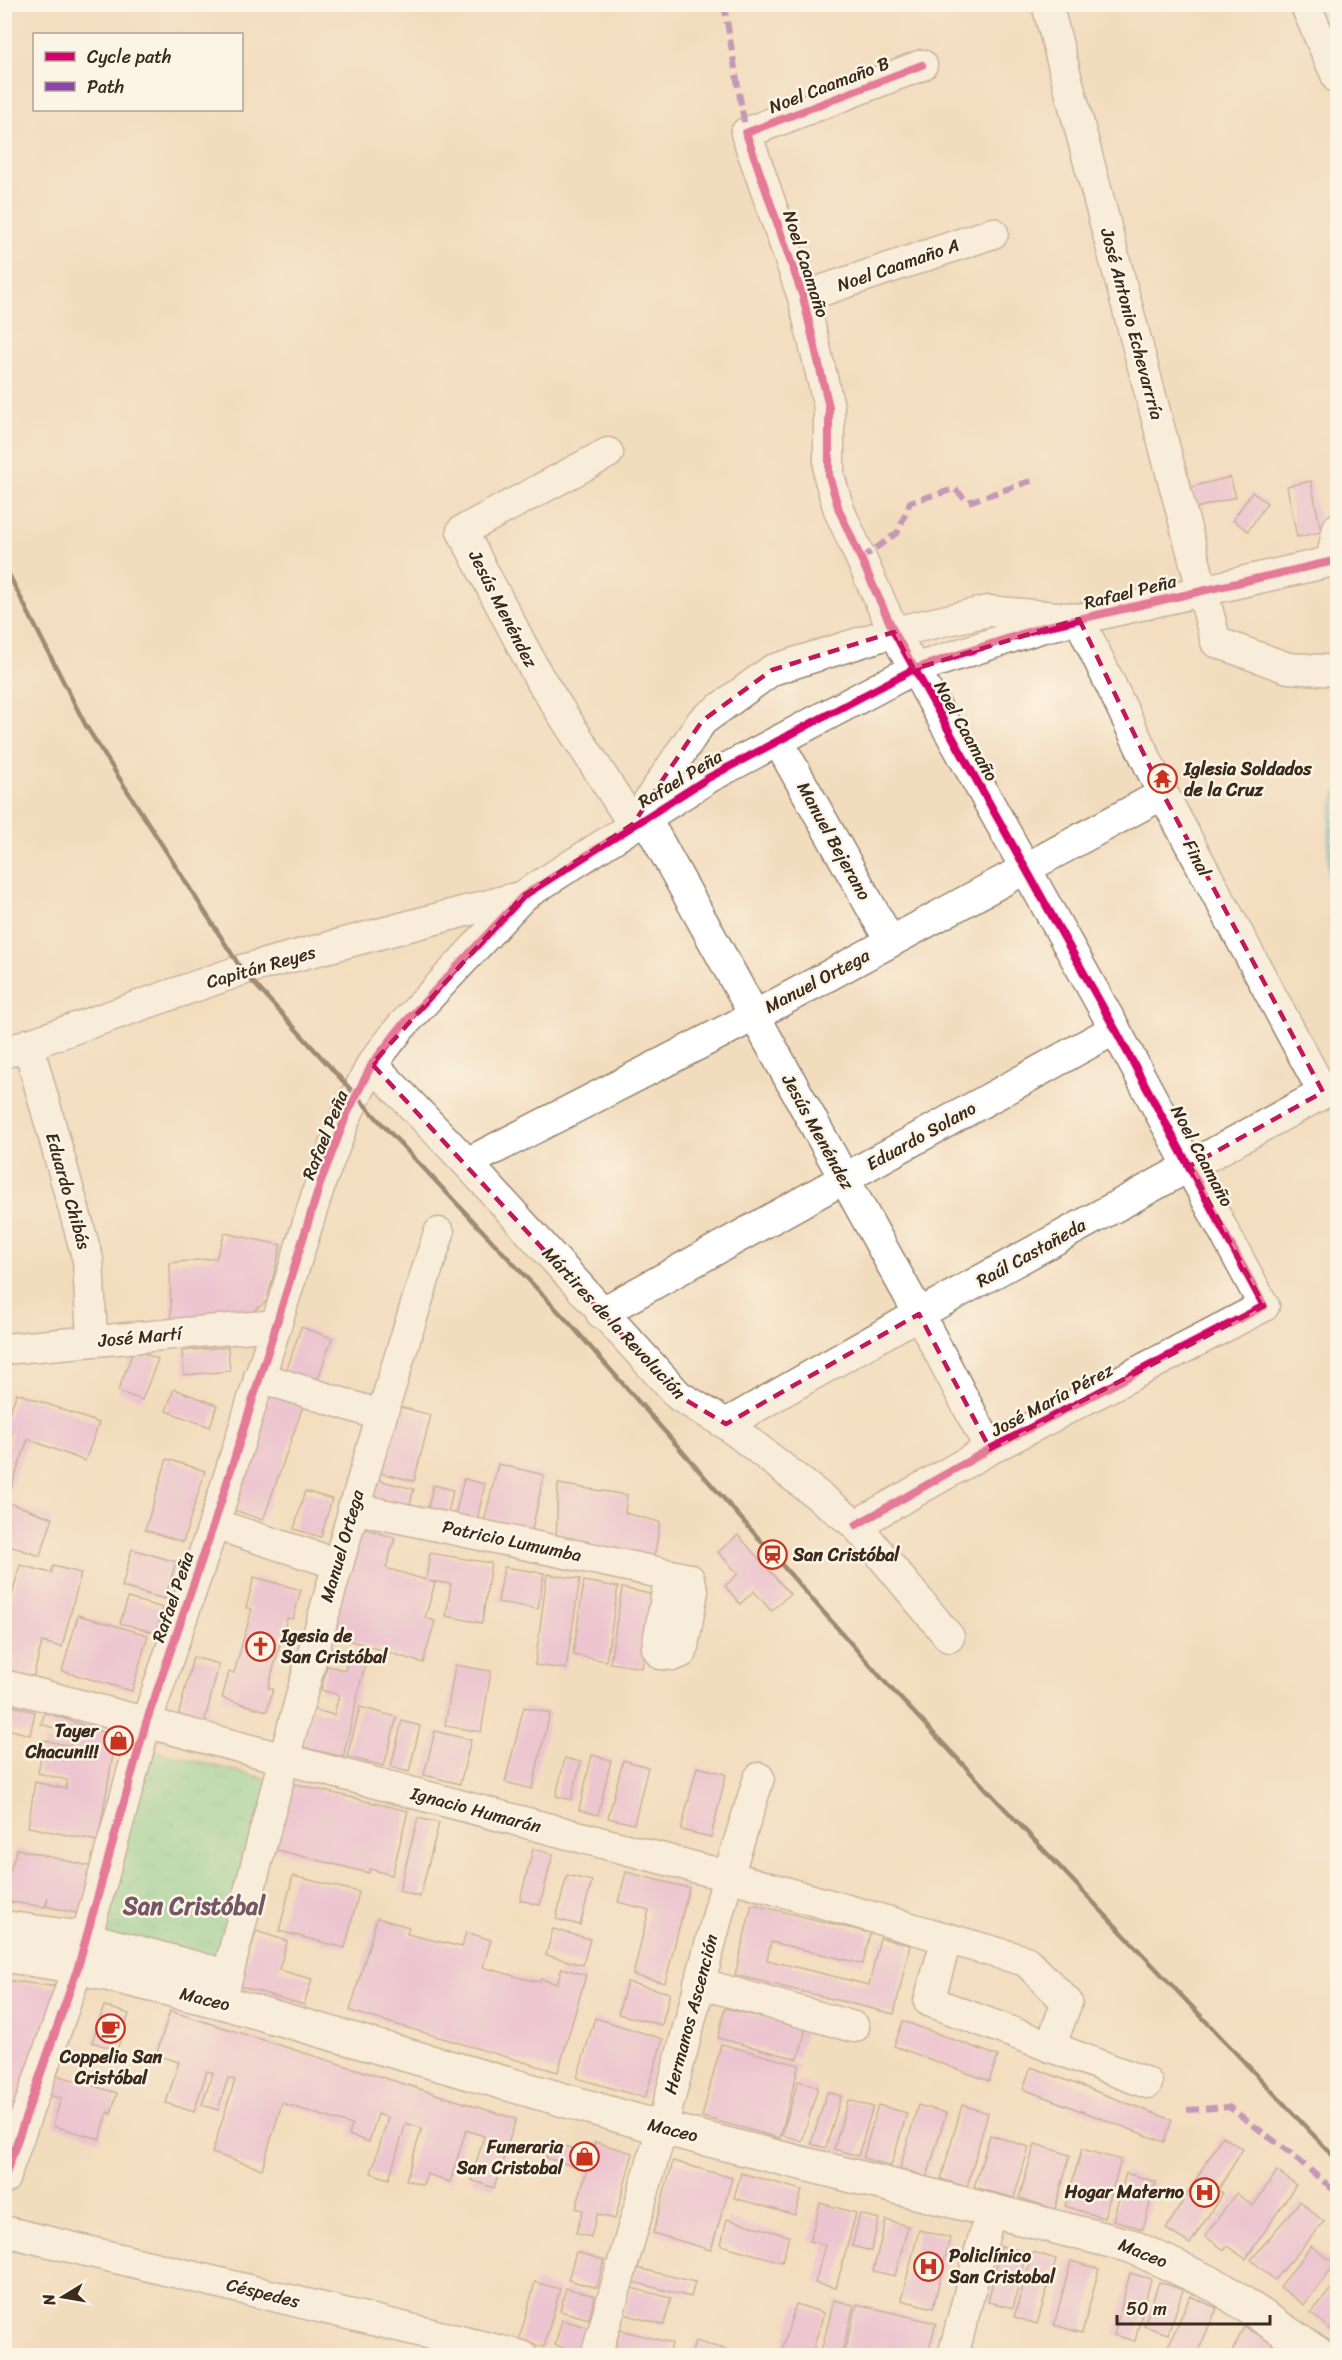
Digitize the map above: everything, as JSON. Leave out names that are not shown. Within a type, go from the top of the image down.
[{"type":"main road","name":"Maceo","points":[[4,1955],[82,1952],[224,1989],[662,2128],[991,2209],[1142,2250],[1219,2287],[1288,2346],[1321,2355]]},
{"type":"street","name":"José Antonio Echevarrría","points":[[1047,4],[1204,589],[1216,642],[1288,668],[1338,671]]},
{"type":"street","points":[[1305,4],[1338,79]]},
{"type":"street","name":"Noel Caamaño B","points":[[746,132],[922,65]]},
{"type":"street","name":"Noel Caamaño","points":[[746,132],[804,297],[829,407],[829,476],[839,510],[894,633],[1115,1029],[1264,1306]]},
{"type":"street","name":"Noel Caamaño A","points":[[804,297],[993,233]]},
{"type":"street","name":"Jesús Menéndez","points":[[608,453],[462,531],[538,676],[639,820],[754,1016],[919,1314],[990,1449]]},
{"type":"street","points":[[1334,560],[1338,528]]},
{"type":"street","name":"Rafael Peña","points":[[4,2179],[82,1952],[146,1723],[214,1524],[321,1181],[347,1114],[372,1064],[400,1028],[523,896],[708,778],[914,669],[1040,628],[1334,560]]},
{"type":"street","name":"Rafael Peña","points":[[639,820],[702,721],[772,670],[894,633],[988,611],[1079,620]]},
{"type":"street","name":"Final","points":[[1079,620],[1163,794],[1330,1088]]},
{"type":"street","name":"Manuel Bejerano","points":[[778,741],[890,941]]},
{"type":"street","name":"Manuel Ortega","points":[[467,1163],[754,1016],[1163,794]]},
{"type":"street","name":"Capitán Reyes","points":[[16,1049],[242,970],[523,896]]},
{"type":"street","name":"Eduardo Solano","points":[[601,1313],[1115,1029]]},
{"type":"street","name":"Eduardo Chibás","points":[[16,1049],[88,1260],[92,1340]]},
{"type":"street","name":"Mártires de la Revolución","points":[[372,1064],[467,1163],[601,1313],[679,1396],[726,1424],[856,1525],[949,1637]]},
{"type":"street","name":"Raúl Castañeda","points":[[726,1424],[919,1314],[1330,1088]]},
{"type":"street","name":"Manuel Ortega","points":[[224,1989],[282,1759],[353,1508],[380,1415],[439,1233]]},
{"type":"street","name":"José María Pérez","points":[[856,1525],[990,1449],[1264,1306]]},
{"type":"street","name":"José Martí","points":[[4,1348],[276,1325]]},
{"type":"street","points":[[259,1377],[380,1415]]},
{"type":"street","name":"Patricio Lumumba","points":[[353,1508],[670,1575]]},
{"type":"street","points":[[214,1524],[338,1564]]},
{"type":"street","name":"Ignacio Humarán","points":[[4,1685],[728,1876],[1026,1961],[1067,2002],[1050,2047]]},
{"type":"street","name":"Hermanos Ascención","points":[[596,2355],[662,2128],[728,1876],[759,1778]]},
{"type":"street","points":[[4,1926],[82,1952]]},
{"type":"street","points":[[947,1938],[929,2001],[1147,2083]]},
{"type":"street","points":[[699,1983],[854,2027]]},
{"type":"street","points":[[953,2355],[991,2209]]},
{"type":"street","name":"Céspedes","points":[[4,2231],[522,2355]]},
{"type":"highlighted area","points":[[1079,619],[1163,794],[1323,1092],[1190,1166],[1264,1306],[990,1449],[919,1314],[726,1424],[679,1396],[372,1064],[523,896],[633,824],[702,721],[772,670],[894,632],[914,669]]},
{"type":"green space","points":[[144,1749],[272,1780],[223,1962],[93,1932]]},
{"type":"building","points":[[1230,477],[1236,497],[1196,508],[1191,487]]},
{"type":"building","points":[[1311,481],[1321,532],[1297,537],[1287,486]]},
{"type":"building","points":[[1252,492],[1267,503],[1248,531],[1233,520]]},
{"type":"building","points":[[225,1233],[281,1245],[267,1301],[252,1312],[171,1320],[170,1263],[216,1258]]},
{"type":"building","points":[[301,1327],[332,1338],[316,1385],[285,1375]]},
{"type":"building","points":[[228,1347],[230,1371],[184,1375],[182,1351]]},
{"type":"building","points":[[134,1349],[158,1359],[142,1400],[118,1391]]},
{"type":"building","points":[[174,1389],[217,1405],[210,1427],[166,1411]]},
{"type":"building","points":[[17,1393],[99,1423],[85,1461],[28,1439],[6,1502],[53,1518],[40,1556],[4,1544],[4,1455],[12,1433],[4,1431],[4,1426]]},
{"type":"building","points":[[270,1395],[303,1406],[263,1520],[231,1509]]},
{"type":"building","points":[[393,1405],[431,1415],[414,1481],[376,1472]]},
{"type":"building","points":[[167,1459],[205,1471],[183,1542],[145,1530]]},
{"type":"building","points":[[498,1464],[544,1475],[531,1534],[484,1522]]},
{"type":"building","points":[[374,1479],[414,1489],[409,1508],[370,1498]]},
{"type":"building","points":[[464,1479],[485,1484],[476,1524],[454,1519]]},
{"type":"building","points":[[558,1484],[627,1495],[625,1513],[660,1522],[654,1559],[556,1541]]},
{"type":"building","points":[[433,1485],[453,1490],[447,1518],[427,1513]]},
{"type":"building","points":[[305,1491],[332,1499],[321,1537],[294,1529]]},
{"type":"building","points":[[363,1528],[395,1538],[386,1568],[426,1580],[430,1553],[491,1563],[482,1623],[446,1616],[451,1584],[429,1581],[435,1583],[425,1618],[435,1621],[423,1663],[332,1635]]},
{"type":"building","points":[[738,1535],[790,1594],[771,1611],[754,1591],[740,1604],[725,1586],[738,1574],[718,1552]]},
{"type":"building","points":[[132,1549],[176,1562],[165,1599],[122,1587]]},
{"type":"building","points":[[20,1565],[51,1573],[53,1566],[81,1573],[62,1647],[42,1642],[33,1678],[4,1671],[4,1625]]},
{"type":"building","points":[[504,1567],[544,1573],[538,1609],[498,1602]]},
{"type":"building","points":[[547,1574],[580,1579],[566,1669],[535,1665]]},
{"type":"building","name":"Igesia de San Cristóbal","points":[[254,1577],[301,1590],[293,1619],[287,1618],[268,1688],[273,1689],[267,1711],[222,1698],[229,1672],[234,1673],[252,1609],[246,1608]]},
{"type":"building","points":[[584,1581],[618,1587],[606,1661],[573,1655]]},
{"type":"building","points":[[622,1588],[650,1594],[653,1600],[642,1668],[610,1663]]},
{"type":"building","points":[[128,1598],[163,1608],[156,1633],[120,1623]]},
{"type":"building","points":[[78,1615],[148,1635],[132,1691],[62,1671]]},
{"type":"building","points":[[350,1651],[367,1656],[343,1757],[302,1747],[312,1709],[334,1715],[339,1695],[321,1690],[327,1666],[345,1670]]},
{"type":"building","points":[[193,1657],[219,1664],[203,1728],[177,1721]]},
{"type":"building","points":[[455,1665],[491,1671],[481,1732],[445,1726]]},
{"type":"building","points":[[5,1704],[35,1712],[30,1735],[4,1728]]},
{"type":"building","points":[[360,1707],[397,1717],[384,1766],[347,1757]]},
{"type":"building","points":[[524,1707],[550,1713],[532,1789],[505,1782]]},
{"type":"building","points":[[45,1712],[116,1737],[98,1841],[28,1827],[35,1782],[66,1789],[67,1780],[38,1773],[44,1740],[70,1746],[73,1734],[41,1724]]},
{"type":"building","points":[[402,1721],[420,1726],[409,1772],[391,1767]]},
{"type":"building","points":[[435,1731],[471,1740],[460,1784],[424,1775]]},
{"type":"building","points":[[592,1755],[611,1760],[598,1815],[579,1810]]},
{"type":"building","points":[[565,1758],[581,1762],[571,1800],[556,1796]]},
{"type":"building","points":[[623,1760],[648,1767],[634,1824],[608,1818]]},
{"type":"building","points":[[697,1767],[726,1774],[711,1837],[681,1830]]},
{"type":"building","points":[[291,1783],[408,1811],[392,1875],[370,1869],[369,1873],[273,1849]]},
{"type":"building","points":[[418,1818],[439,1823],[420,1897],[399,1891]]},
{"type":"building","points":[[17,1849],[93,1867],[80,1914],[46,1906],[48,1897],[45,1907],[4,1901],[4,1890]]},
{"type":"building","points":[[533,1849],[553,1854],[540,1905],[520,1900]]},
{"type":"building","points":[[626,1872],[689,1888],[665,1983],[633,1975],[649,1910],[618,1902]]},
{"type":"building","points":[[567,1875],[592,1881],[580,1925],[556,1919]]},
{"type":"building","points":[[293,1876],[359,1892],[345,1948],[279,1931]]},
{"type":"building","points":[[752,1904],[870,1933],[863,1964],[771,1942],[767,1960],[869,1985],[880,1938],[910,1945],[894,2014],[735,1975]]},
{"type":"building","points":[[377,1918],[409,1927],[407,1934],[462,1947],[466,1932],[491,1940],[483,1967],[521,1978],[540,1982],[541,1979],[557,1984],[562,1968],[586,1975],[558,2072],[350,2011]]},
{"type":"building","points":[[553,1929],[590,1939],[583,1965],[546,1955]]},
{"type":"building","points":[[256,1931],[287,1941],[279,1970],[312,1979],[304,2005],[240,1986]]},
{"type":"building","points":[[4,1980],[58,1987],[14,2124],[4,2120]]},
{"type":"building","points":[[627,1982],[670,1993],[662,2025],[618,2014]]},
{"type":"building","points":[[104,2006],[129,2014],[117,2050],[92,2042]]},
{"type":"building","points":[[725,2008],[806,2028],[798,2059],[718,2038]]},
{"type":"building","points":[[170,2011],[516,2119],[494,2188],[471,2180],[484,2136],[466,2130],[450,2182],[427,2174],[423,2185],[406,2180],[422,2128],[406,2123],[389,2179],[371,2173],[388,2118],[378,2114],[369,2142],[349,2135],[352,2125],[282,2103],[262,2169],[212,2153],[235,2080],[228,2078],[218,2110],[202,2105],[213,2073],[207,2071],[194,2112],[166,2103],[179,2062],[156,2055]]},
{"type":"building","points":[[595,2018],[663,2039],[645,2098],[577,2078]]},
{"type":"building","points":[[903,2021],[998,2056],[989,2081],[894,2046]]},
{"type":"building","points":[[721,2044],[799,2065],[780,2138],[702,2117]]},
{"type":"building","points":[[1031,2067],[1172,2120],[1164,2142],[1023,2089]]},
{"type":"building","points":[[53,2074],[117,2093],[111,2114],[108,2112],[100,2139],[53,2126],[61,2098],[47,2095]]},
{"type":"building","points":[[798,2081],[818,2087],[802,2141],[782,2135]]},
{"type":"building","points":[[827,2092],[841,2096],[826,2148],[811,2144]]},
{"type":"building","points":[[848,2100],[873,2107],[858,2156],[834,2149]]},
{"type":"building","points":[[878,2105],[907,2113],[891,2166],[863,2158]]},
{"type":"building","points":[[918,2105],[946,2113],[927,2177],[900,2168]]},
{"type":"building","points":[[962,2105],[988,2113],[967,2187],[941,2179]]},
{"type":"building","points":[[990,2135],[1029,2147],[1014,2198],[974,2187]]},
{"type":"building","name":"Hogar Materno","points":[[1222,2136],[1243,2149],[1218,2190],[1223,2193],[1190,2244],[1166,2229]]},
{"type":"building","points":[[550,2142],[592,2154],[595,2142],[633,2153],[615,2219],[597,2214],[591,2237],[576,2233],[583,2210],[576,2208],[587,2170],[546,2158]]},
{"type":"building","points":[[1035,2144],[1070,2155],[1055,2209],[1019,2198]]},
{"type":"building","points":[[1082,2149],[1121,2160],[1104,2218],[1065,2206]]},
{"type":"building","points":[[673,2161],[732,2178],[711,2250],[653,2233]]},
{"type":"building","points":[[1277,2171],[1296,2185],[1246,2259],[1227,2246],[1224,2250],[1205,2236],[1236,2193],[1253,2206]]},
{"type":"building","points":[[741,2173],[802,2190],[795,2215],[734,2198]]},
{"type":"building","points":[[1126,2173],[1156,2182],[1143,2229],[1113,2220]]},
{"type":"building","points":[[1300,2201],[1324,2222],[1275,2280],[1251,2260]]},
{"type":"building","points":[[820,2203],[856,2213],[836,2288],[815,2283],[825,2245],[810,2241]]},
{"type":"building","points":[[860,2214],[879,2219],[871,2251],[852,2246]]},
{"type":"building","points":[[727,2219],[789,2236],[782,2262],[721,2245]]},
{"type":"building","points":[[886,2220],[908,2226],[895,2276],[873,2271]]},
{"type":"building","name":"Policlínico San Cristobal","points":[[919,2230],[950,2238],[933,2308],[901,2300]]},
{"type":"building","points":[[1001,2246],[1026,2252],[1013,2308],[988,2302]]},
{"type":"building","points":[[1311,2246],[1335,2264],[1304,2305],[1280,2287]]},
{"type":"building","points":[[576,2252],[604,2260],[597,2288],[568,2280]]},
{"type":"building","points":[[1033,2252],[1056,2259],[1037,2324],[1014,2317]]},
{"type":"building","points":[[1071,2261],[1099,2269],[1082,2333],[1054,2325]]},
{"type":"building","points":[[637,2268],[695,2282],[691,2297],[633,2282]]},
{"type":"building","points":[[1130,2273],[1151,2279],[1135,2341],[1114,2335]]},
{"type":"building","points":[[1338,2281],[1338,2336],[1311,2313]]},
{"type":"building","points":[[535,2282],[560,2289],[544,2347],[519,2340]]},
{"type":"building","points":[[1159,2282],[1183,2290],[1168,2334],[1144,2326]]},
{"type":"building","points":[[566,2288],[595,2296],[589,2319],[560,2311]]},
{"type":"building","points":[[631,2288],[671,2298],[664,2325],[624,2314]]},
{"type":"building","points":[[1190,2296],[1217,2308],[1196,2356],[1164,2356]]},
{"type":"building","points":[[834,2300],[854,2305],[841,2356],[820,2356]]},
{"type":"building","points":[[796,2304],[824,2313],[811,2356],[780,2356]]},
{"type":"building","name":"Policlínico San Cristobal","points":[[857,2304],[936,2323],[927,2356],[843,2356]]},
{"type":"building","points":[[562,2320],[591,2328],[584,2353],[555,2345]]},
{"type":"building","points":[[1244,2327],[1273,2342],[1266,2356],[1230,2356]]},
{"type":"building","points":[[620,2330],[672,2343],[669,2356],[613,2356]]},
{"type":"building","points":[[695,2341],[747,2355],[747,2356],[691,2356]]},
{"type":"waterway","points":[[1338,793],[1333,810],[1330,857],[1330,885],[1338,981]]},
{"type":"railway","points":[[4,565],[86,726],[242,970],[382,1124],[572,1326],[884,1681],[1338,2161]]},
{"type":"marked path","points":[[724,4],[746,133]]},
{"type":"marked path","points":[[861,559],[898,532],[910,502],[955,489],[968,502],[1037,479]]},
{"type":"marked path","points":[[1187,2110],[1229,2107],[1289,2152],[1338,2194]]},
{"type":"cycle path","points":[[856,1525],[990,1449],[1264,1306],[1115,1029],[894,632],[839,510],[829,476],[829,407],[803,297],[746,133],[922,65]]},
{"type":"cycle path","points":[[4,2179],[78,1967],[146,1723],[214,1524],[321,1181],[347,1114],[372,1064],[400,1028],[523,896],[708,778],[914,669],[1040,628],[1338,560]]},
{"type":"place","name":"Iglesia Soldados de la Cruz","points":[[1163,779]]},
{"type":"place","name":"San Cristóbal","points":[[772,1555]]},
{"type":"place","name":"Igesia de San Cristóbal","points":[[260,1646]]},
{"type":"place","name":"Tayer Chacun!!!","points":[[119,1741]]},
{"type":"place","name":"Coppelia San Cristóbal","points":[[111,2028]]},
{"type":"place","name":"Funeraria San Cristobal","points":[[584,2157]]},
{"type":"place","name":"Hogar Materno","points":[[1205,2192]]},
{"type":"place","name":"Policlínico San Cristobal","points":[[928,2266]]},
{"type":"district","name":"San Cristóbal","points":[[194,1906]]}]
